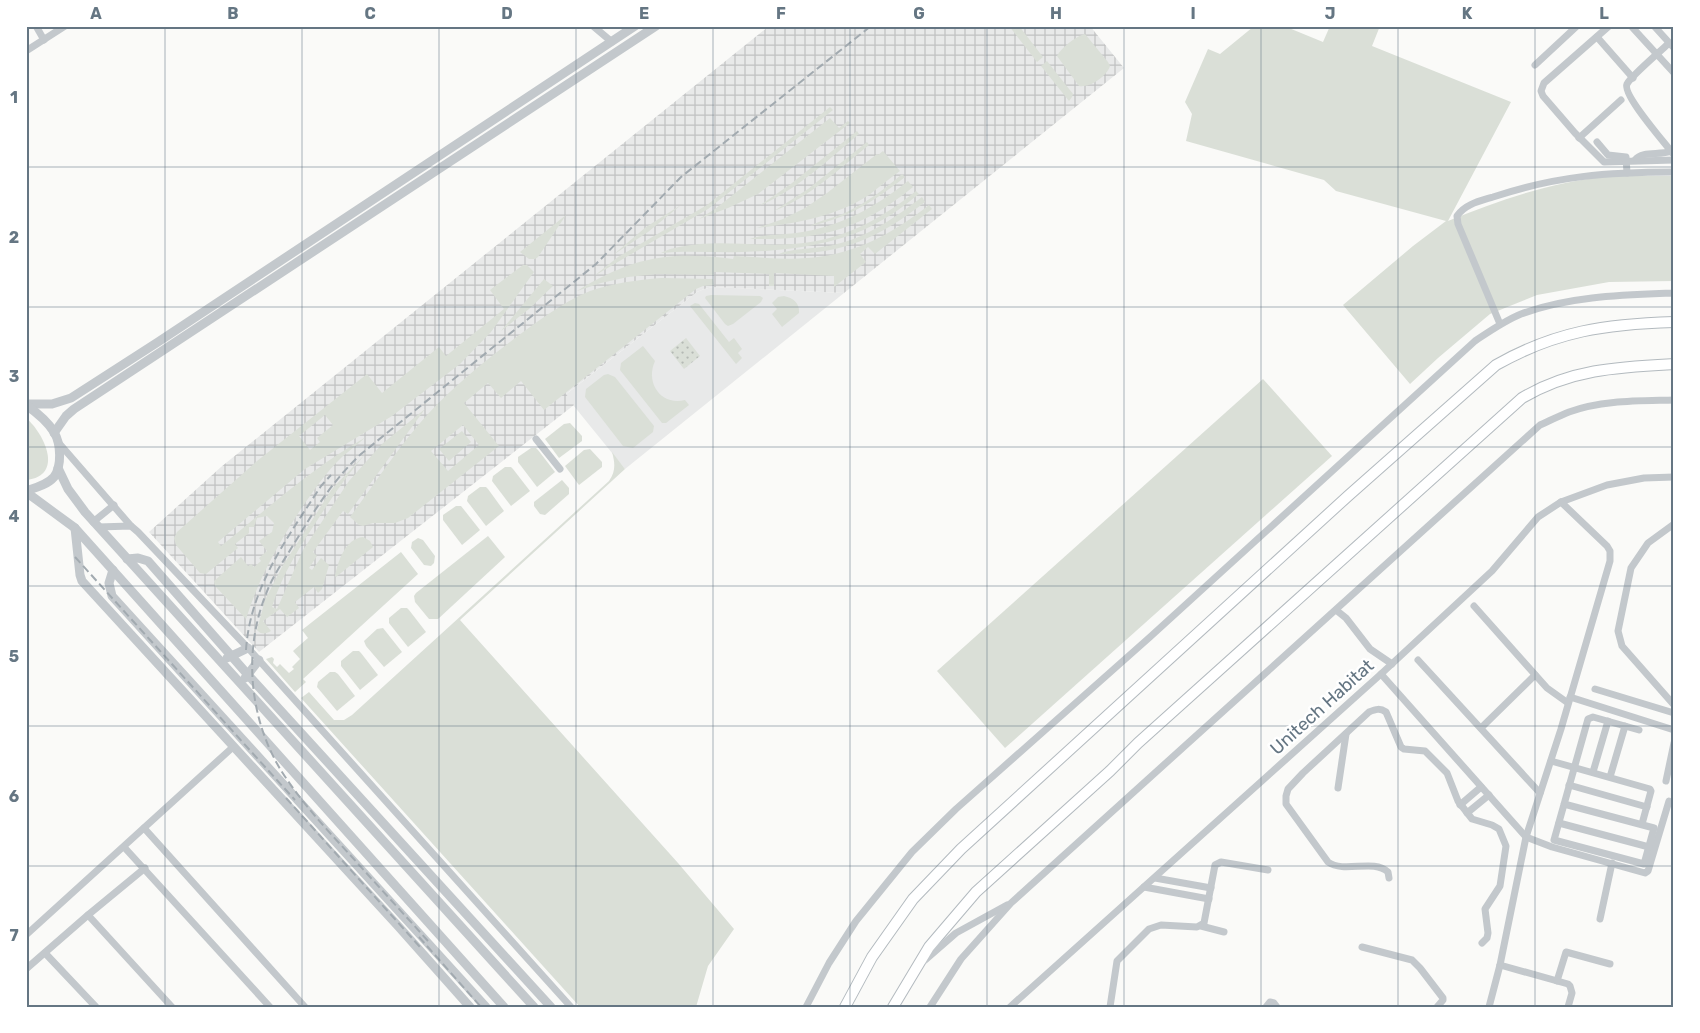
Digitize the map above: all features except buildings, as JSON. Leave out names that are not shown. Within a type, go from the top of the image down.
[{"type":"main road","points":[[845,1007],[872,957],[913,899],[961,849],[1348,496],[1496,365],[1519,352],[1570,333],[1598,327],[1674,322]]},
{"type":"main road","points":[[893,1007],[930,947],[976,892],[1522,398],[1539,388],[1595,370],[1674,364]]},
{"type":"street","points":[[36,26],[44,40]]},
{"type":"street","points":[[26,51],[65,26]]},
{"type":"street","points":[[593,26],[612,42]]},
{"type":"street","points":[[26,405],[52,404],[71,398],[635,26]]},
{"type":"street","points":[[26,491],[46,483],[54,477],[58,468],[59,457],[56,437],[66,416],[74,408],[656,26]]},
{"type":"street","points":[[1535,65],[1577,26]]},
{"type":"street","points":[[1609,26],[1541,88],[1543,96],[1604,162],[1674,160]]},
{"type":"street","points":[[1632,26],[1674,73]]},
{"type":"street","points":[[1654,26],[1672,45],[1657,55],[1627,84],[1627,88],[1635,106],[1672,153]]},
{"type":"street","points":[[1597,37],[1633,78]]},
{"type":"street","points":[[1580,138],[1621,100]]},
{"type":"street","points":[[1597,142],[1608,155],[1623,155],[1631,160]]},
{"type":"street","points":[[1631,160],[1642,155],[1672,153]]},
{"type":"street","points":[[1631,160],[1631,172]]},
{"type":"street","points":[[1500,324],[1461,232],[1457,220],[1459,212],[1470,205],[1508,192],[1555,180],[1596,174],[1674,172]]},
{"type":"street","points":[[806,1007],[829,963],[856,921],[912,852],[956,809],[1157,630],[1467,348],[1500,324],[1521,314],[1598,296],[1674,292]]},
{"type":"street","points":[[930,1007],[961,959],[1011,903],[1540,425],[1569,412],[1600,404],[1674,400]]},
{"type":"street","points":[[26,405],[44,420],[56,437],[131,526],[259,660],[571,1007]]},
{"type":"street","points":[[536,439],[560,470]]},
{"type":"street","points":[[58,468],[68,489],[96,525],[534,1007]]},
{"type":"street","name":"Unitech Habitat","points":[[1010,1007],[1392,664],[1492,571],[1538,517],[1561,502],[1616,483],[1644,478],[1674,477]]},
{"type":"street","points":[[26,491],[75,528],[504,1007]]},
{"type":"street","points":[[1489,1007],[1500,965],[1526,837],[1551,761],[1611,555],[1607,546],[1561,502]]},
{"type":"street","points":[[96,525],[114,505]]},
{"type":"street","points":[[1674,524],[1648,543],[1631,568],[1618,631],[1622,646],[1674,705]]},
{"type":"street","points":[[96,525],[131,526]]},
{"type":"street","points":[[75,528],[82,582],[470,1007]]},
{"type":"street","points":[[127,559],[138,558],[148,561],[248,675],[551,1007]]},
{"type":"street","points":[[113,570],[109,584],[112,596],[486,1007]]},
{"type":"street","points":[[1474,606],[1547,688],[1569,700],[1674,730]]},
{"type":"street","points":[[1336,610],[1346,618],[1370,648],[1392,664]]},
{"type":"street","points":[[220,661],[248,648]]},
{"type":"street","points":[[240,684],[259,660]]},
{"type":"street","points":[[1418,660],[1540,793]]},
{"type":"street","points":[[1381,674],[1526,837],[1552,847],[1647,873],[1668,801]]},
{"type":"street","points":[[1481,728],[1535,675]]},
{"type":"street","points":[[1595,689],[1674,713]]},
{"type":"street","points":[[1389,878],[1388,872],[1380,866],[1337,866],[1328,862],[1286,804],[1288,789],[1303,773],[1370,712],[1376,709],[1382,709],[1386,712],[1401,747],[1425,751],[1446,773],[1460,805],[1472,819],[1499,829],[1506,846],[1500,886],[1485,909],[1488,932],[1487,938],[1482,943]]},
{"type":"street","points":[[1564,804],[1654,828],[1644,864],[1554,840],[1569,785],[1588,720],[1593,717],[1639,730]]},
{"type":"street","points":[[1593,772],[1608,721]]},
{"type":"street","points":[[1610,777],[1624,726]]},
{"type":"street","points":[[1338,788],[1346,734]]},
{"type":"street","points":[[1666,781],[1674,743]]},
{"type":"street","points":[[26,934],[233,747]]},
{"type":"street","points":[[1551,761],[1651,790],[1642,824]]},
{"type":"street","points":[[1569,785],[1647,807]]},
{"type":"street","points":[[1460,805],[1481,787]]},
{"type":"street","points":[[1467,813],[1488,795]]},
{"type":"street","points":[[1559,823],[1649,847]]},
{"type":"street","points":[[144,828],[305,1007]]},
{"type":"street","points":[[124,847],[270,1007]]},
{"type":"street","points":[[1201,926],[1204,923],[1215,865],[1218,862],[1268,870]]},
{"type":"street","points":[[1600,919],[1612,864]]},
{"type":"street","points":[[26,970],[145,868]]},
{"type":"street","points":[[1155,878],[1211,888]]},
{"type":"street","points":[[1144,888],[1209,899]]},
{"type":"street","points":[[918,966],[956,934],[1011,903]]},
{"type":"street","points":[[88,915],[172,1007]]},
{"type":"street","points":[[1110,1007],[1117,961],[1149,929],[1161,925],[1201,926],[1224,932]]},
{"type":"street","points":[[1362,947],[1412,960],[1443,998],[1437,1007]]},
{"type":"street","points":[[1557,981],[1566,952],[1610,964]]},
{"type":"street","points":[[46,953],[96,1007]]},
{"type":"street","points":[[1500,965],[1570,986],[1572,993],[1568,1007]]},
{"type":"street","points":[[1266,1007],[1270,1002],[1274,1003],[1277,1007]]},
{"type":"shaded area","points":[[769,26],[1090,26],[1124,68],[844,293],[713,287],[697,292],[566,394],[574,405],[259,652],[149,532],[221,467]]},
{"type":"shaded area","points":[[1009,26],[1019,26],[1043,57],[1037,62]]},
{"type":"shaded area","points":[[1284,26],[1323,42],[1330,26],[1380,26],[1372,46],[1511,102],[1448,221],[1486,206],[1565,183],[1614,176],[1674,176],[1674,281],[1609,282],[1537,295],[1490,314],[1410,384],[1343,305],[1446,221],[1336,191],[1324,180],[1186,141],[1192,114],[1185,102],[1208,49],[1220,54],[1253,27]]},
{"type":"shaded area","points":[[1085,34],[1110,66],[1098,80],[1088,85],[1079,86],[1057,56],[1069,43]]},
{"type":"shaded area","points":[[1047,61],[1073,94],[1069,101],[1041,66]]},
{"type":"shaded area","points":[[830,107],[833,110],[708,209],[594,276],[618,257],[707,205]]},
{"type":"shaded area","points":[[830,118],[839,128],[848,121],[850,123],[758,194],[699,219],[715,209]]},
{"type":"shaded area","points":[[857,131],[859,134],[812,174],[786,192],[759,206],[792,183]]},
{"type":"shaded area","points":[[867,142],[869,145],[824,182],[800,198],[774,211],[808,189]]},
{"type":"shaded area","points":[[883,151],[900,171],[856,203],[815,218],[757,228],[783,219],[805,208]]},
{"type":"shaded area","points":[[902,174],[905,177],[861,208],[824,223],[810,226],[854,208],[876,195]]},
{"type":"shaded area","points":[[908,181],[913,187],[893,202],[856,223],[837,230],[818,235],[750,239],[812,230],[842,221],[869,208]]},
{"type":"shaded area","points":[[916,191],[919,194],[881,221],[845,237],[828,242],[810,246],[758,251],[661,253],[693,245],[721,243],[793,244],[827,239],[844,234],[874,220]]},
{"type":"shaded area","points":[[922,197],[925,202],[908,215],[891,226],[858,242],[822,252],[779,254],[833,245],[857,238],[890,220]]},
{"type":"shaded area","points":[[681,205],[648,232],[613,255],[646,227]]},
{"type":"shaded area","points":[[929,205],[932,209],[875,254],[868,247],[860,254],[866,262],[834,287],[834,276],[774,273],[774,286],[769,286],[769,274],[714,272],[714,275],[658,274],[628,277],[577,291],[616,271],[652,259],[689,256],[733,259],[734,256],[798,259],[841,253],[887,234]]},
{"type":"shaded area","points":[[566,215],[538,257],[529,259],[520,252]]},
{"type":"shaded area","points":[[523,265],[527,265],[534,272],[491,332],[460,364],[392,416],[305,469],[218,542],[221,546],[309,475],[366,437],[330,470],[299,512],[269,564],[256,591],[246,619],[215,586],[214,581],[241,557],[248,566],[251,564],[254,567],[261,561],[259,558],[267,551],[259,541],[272,532],[274,523],[267,516],[257,518],[254,527],[249,527],[249,533],[235,544],[238,548],[206,574],[200,573],[176,545],[174,538],[177,532],[257,461],[367,374],[382,393],[439,347],[446,356],[504,309],[490,290]],"holes":[[[325,415],[333,425],[317,438],[320,442],[310,450],[299,436]]]},
{"type":"shaded area","points":[[661,278],[713,279],[714,285],[696,289],[544,410],[521,381],[501,398],[488,383],[464,403],[499,446],[408,518],[395,523],[373,523],[363,526],[350,517],[417,426],[457,385],[488,359],[559,307],[579,296],[590,291],[625,282]],"holes":[[[463,425],[479,445],[448,471],[431,451]]]},
{"type":"shaded area","points":[[544,279],[553,286],[529,309],[501,331]]},
{"type":"shaded area","points":[[713,287],[844,293],[625,469],[565,395],[697,292]]},
{"type":"shaded area","points":[[711,295],[760,296],[763,298],[761,302],[728,326],[705,298]]},
{"type":"shaded area","points":[[784,296],[795,302],[799,313],[782,327],[772,314],[777,309],[772,303],[778,297]]},
{"type":"shaded area","points":[[695,303],[699,304],[729,342],[734,338],[742,349],[738,353],[742,358],[736,364],[690,306]]},
{"type":"shaded area","points":[[686,338],[700,356],[684,369],[670,351]]},
{"type":"shaded area","points":[[643,346],[655,361],[652,377],[657,391],[669,400],[685,400],[689,405],[666,423],[662,423],[620,370],[621,363]]},
{"type":"shaded area","points":[[608,374],[615,377],[654,426],[653,432],[633,448],[623,446],[585,397],[586,389]]},
{"type":"shaded area","points":[[1263,379],[1332,456],[1005,748],[937,671]]},
{"type":"shaded area","points":[[425,409],[348,514],[343,511],[313,552],[317,556],[309,568],[312,570],[321,558],[329,565],[322,589],[318,593],[314,587],[295,602],[299,608],[287,617],[280,609],[263,621],[271,631],[264,634],[260,633],[257,630],[265,600],[282,567],[332,489],[368,451],[337,491],[299,549],[281,583],[272,607],[277,609],[303,550],[349,481],[382,444]]},
{"type":"shaded area","points":[[26,418],[39,433],[44,443],[48,463],[45,471],[38,477],[26,480]]},
{"type":"shaded area","points":[[570,423],[582,436],[582,441],[559,458],[545,439],[564,424]]},
{"type":"shaded area","points":[[462,431],[471,442],[449,461],[439,449]]},
{"type":"shaded area","points":[[531,448],[536,448],[555,472],[537,487],[518,462],[518,457]]},
{"type":"shaded area","points":[[590,449],[602,462],[602,467],[579,485],[565,466],[584,450]]},
{"type":"shaded area","points":[[612,452],[625,469],[460,620],[678,863],[734,929],[708,966],[696,1007],[580,1007],[301,698],[309,692],[334,720],[344,720],[352,715],[609,481],[614,467]]},
{"type":"shaded area","points":[[505,467],[511,467],[530,491],[511,506],[492,481],[493,476]]},
{"type":"shaded area","points":[[562,480],[569,488],[569,494],[545,515],[540,514],[534,506],[534,502]]},
{"type":"shaded area","points":[[480,487],[488,489],[504,511],[486,526],[467,501],[468,496]]},
{"type":"shaded area","points":[[456,506],[461,506],[480,530],[462,545],[443,520],[443,515]]},
{"type":"shaded area","points":[[488,536],[505,557],[438,619],[429,619],[415,602],[414,596],[416,593]]},
{"type":"shaded area","points":[[363,537],[370,541],[373,547],[336,577],[338,564],[347,546],[351,542]]},
{"type":"shaded area","points":[[418,538],[423,540],[435,556],[434,563],[431,566],[424,565],[411,548],[412,542]]},
{"type":"shaded area","points":[[401,552],[418,574],[303,679],[306,682],[295,692],[266,659],[272,657],[274,659],[273,663],[277,667],[280,664],[289,673],[300,659],[293,651],[308,638],[302,630]]},
{"type":"shaded area","points":[[401,608],[407,608],[426,632],[408,647],[389,623],[389,618]]},
{"type":"shaded area","points":[[383,628],[402,652],[384,667],[364,641],[377,629]]},
{"type":"shaded area","points":[[353,651],[359,651],[378,675],[360,690],[341,666],[341,661]]},
{"type":"shaded area","points":[[330,672],[338,674],[355,696],[337,711],[317,687],[318,682]]},
{"type":"railway","points":[[428,941],[315,816],[282,772],[271,751],[262,730],[256,707],[252,661],[254,638],[259,616],[271,582],[323,498],[361,454],[596,264],[681,177],[871,26]]},
{"type":"railway","points":[[246,650],[249,627],[263,584],[296,524],[321,486],[331,475]]},
{"type":"railway","points":[[75,557],[295,800]]},
{"type":"railway","points":[[286,798],[420,947]]},
{"type":"railway","points":[[419,937],[481,1007]]}]
